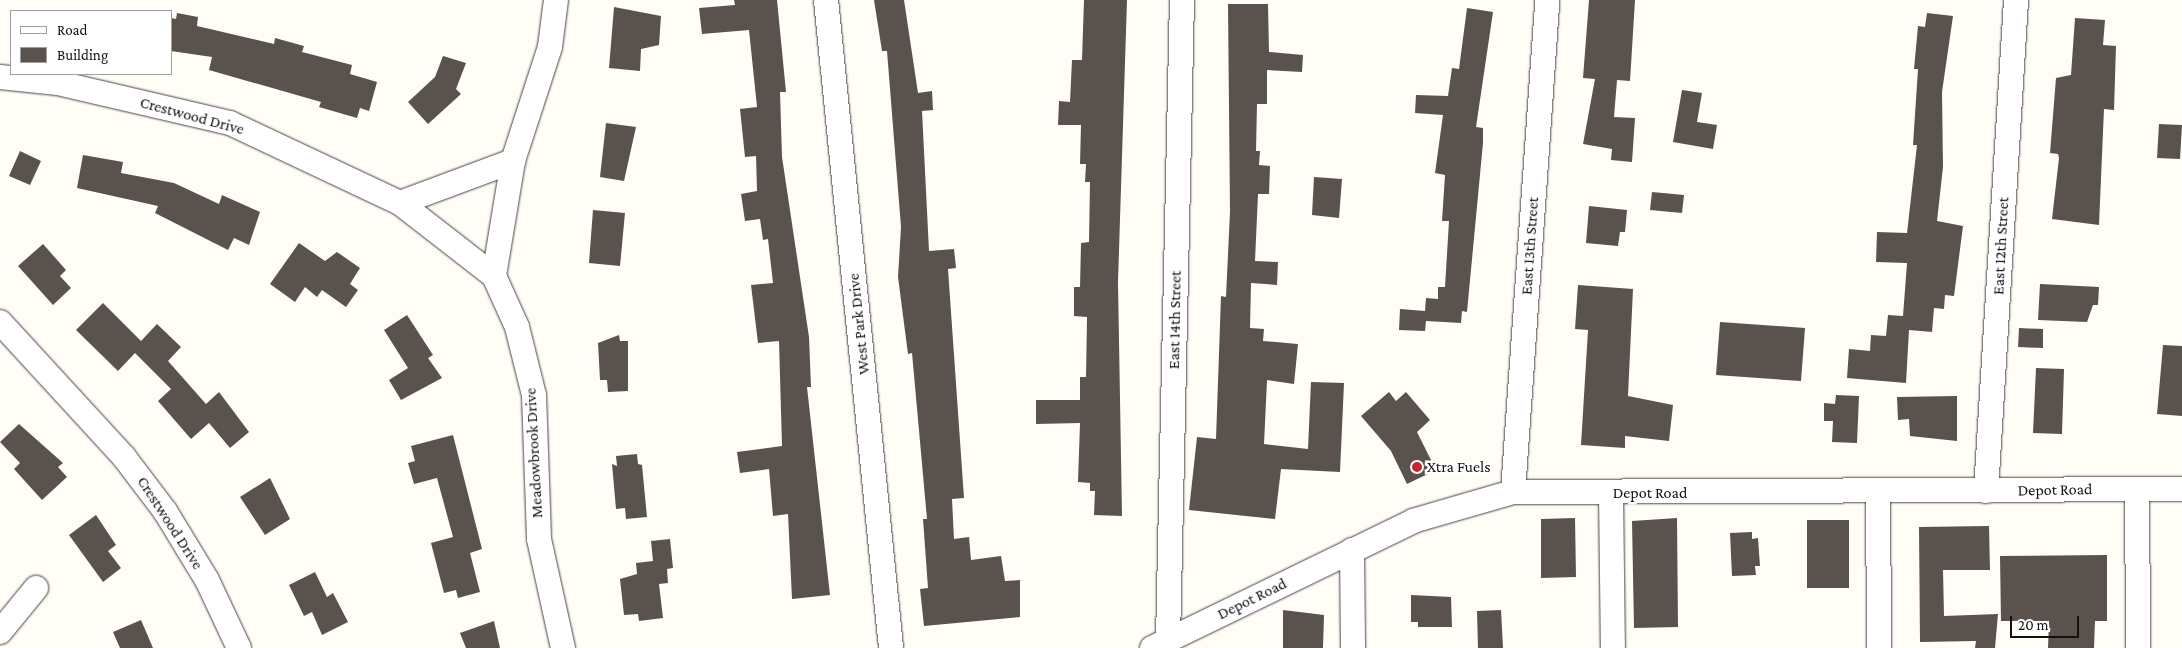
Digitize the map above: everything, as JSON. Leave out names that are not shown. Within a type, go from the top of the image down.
[{"type":"street","points":[[494,276],[513,161],[550,47],[556,0]]},
{"type":"street","name":"West Park Drive","points":[[826,0],[891,648]]},
{"type":"street","name":"East 14th Street","points":[[1160,644],[1182,0]]},
{"type":"street","name":"East 13th Street","points":[[1512,492],[1547,0]]},
{"type":"street","name":"East 12th Street","points":[[1986,491],[2016,0]]},
{"type":"street","name":"Crestwood Drive","points":[[0,77],[58,83],[230,124],[400,203],[494,276]]},
{"type":"street","points":[[400,203],[513,161]]},
{"type":"street","name":"Meadowbrook Drive","points":[[494,276],[517,327],[534,394],[539,539],[563,648]]},
{"type":"street","name":"Crestwood Drive","points":[[0,322],[124,456],[166,511],[207,580],[239,648]]},
{"type":"street","name":"Depot Road","points":[[1160,644],[1413,521],[1512,492],[1878,492],[2182,489]]},
{"type":"street","points":[[2137,490],[2138,648]]},
{"type":"street","points":[[1878,492],[1879,648]]},
{"type":"street","points":[[1611,493],[1613,648]]},
{"type":"street","points":[[1352,550],[1353,648]]},
{"type":"street","points":[[0,632],[36,588]]},
{"type":"building","points":[[734,0],[777,0],[786,92],[780,92],[782,157],[809,337],[811,387],[807,387],[830,595],[792,599],[788,514],[773,516],[769,469],[740,473],[737,452],[782,446],[779,341],[758,343],[751,285],[773,283],[768,239],[763,240],[760,219],[745,221],[741,194],[757,191],[756,156],[745,157],[740,109],[757,107],[749,30],[702,34],[699,8],[735,5]]},
{"type":"building","points":[[874,0],[904,0],[918,93],[932,91],[933,110],[922,111],[929,251],[954,249],[956,268],[948,269],[964,498],[952,499],[954,539],[969,537],[971,560],[1001,556],[1005,581],[1020,580],[1020,617],[924,626],[920,589],[928,588],[923,519],[927,519],[912,353],[908,354],[898,277],[901,227],[887,51],[882,51]]},
{"type":"building","points":[[1084,0],[1127,0],[1118,282],[1122,516],[1094,515],[1095,491],[1090,491],[1090,483],[1078,482],[1080,423],[1036,424],[1036,400],[1080,400],[1080,377],[1086,377],[1087,317],[1074,316],[1074,287],[1080,287],[1081,243],[1089,242],[1090,182],[1085,182],[1086,164],[1080,164],[1081,125],[1058,125],[1059,101],[1070,102],[1072,60],[1082,60]]},
{"type":"building","points":[[1589,0],[1635,0],[1630,81],[1617,80],[1614,117],[1635,118],[1632,162],[1611,160],[1612,149],[1583,144],[1595,79],[1583,78]]},
{"type":"building","points":[[1228,4],[1268,4],[1269,52],[1303,55],[1302,72],[1267,70],[1267,104],[1257,104],[1256,151],[1260,151],[1259,165],[1270,166],[1269,194],[1258,194],[1255,261],[1278,262],[1277,285],[1251,283],[1250,328],[1264,329],[1263,341],[1298,344],[1294,384],[1267,380],[1264,444],[1308,449],[1311,382],[1344,383],[1340,472],[1281,469],[1275,519],[1189,510],[1197,437],[1216,439],[1221,296],[1226,297],[1230,212]]},
{"type":"building","points":[[614,7],[661,16],[659,45],[641,49],[640,71],[609,68]]},
{"type":"building","points":[[1467,8],[1493,12],[1476,127],[1483,128],[1483,143],[1467,312],[1462,311],[1461,323],[1426,321],[1425,331],[1399,330],[1400,309],[1425,311],[1426,298],[1438,299],[1438,287],[1445,287],[1449,221],[1442,221],[1445,175],[1435,173],[1443,115],[1415,113],[1416,95],[1448,96],[1452,68],[1459,69]]},
{"type":"building","points":[[177,13],[198,17],[197,26],[274,44],[275,38],[304,46],[302,52],[352,65],[350,74],[377,82],[369,111],[360,108],[357,118],[319,107],[321,102],[209,70],[212,57],[172,51],[172,18],[176,19]]},
{"type":"building","points":[[1927,13],[1953,16],[1942,92],[1943,167],[1937,221],[1963,226],[1954,296],[1945,295],[1944,309],[1934,308],[1932,332],[1909,330],[1906,383],[1847,378],[1849,349],[1870,351],[1871,335],[1886,336],[1888,315],[1903,316],[1907,263],[1876,262],[1877,232],[1907,233],[1917,145],[1913,145],[1918,69],[1914,69],[1918,26],[1925,27]]},
{"type":"building","points":[[2075,18],[2105,20],[2103,45],[2116,46],[2114,110],[2104,109],[2099,225],[2052,219],[2059,158],[2058,154],[2050,153],[2056,78],[2071,75]]},
{"type":"building","points":[[443,56],[466,63],[456,89],[461,94],[428,124],[408,102],[435,77]]},
{"type":"building","points":[[1682,90],[1702,93],[1697,122],[1717,125],[1713,149],[1673,142]]},
{"type":"building","points":[[606,123],[636,127],[624,181],[600,177]]},
{"type":"building","points":[[2159,124],[2182,125],[2180,159],[2157,158]]},
{"type":"building","points":[[20,151],[41,161],[30,185],[9,176]]},
{"type":"building","points":[[83,155],[123,162],[121,173],[174,183],[219,204],[222,195],[260,212],[249,245],[234,238],[228,250],[155,213],[158,206],[77,188]]},
{"type":"building","points":[[1314,177],[1342,179],[1339,218],[1312,215]]},
{"type":"building","points":[[1652,192],[1684,195],[1682,213],[1650,210]]},
{"type":"building","points":[[1589,206],[1627,210],[1625,232],[1620,232],[1618,246],[1586,243]]},
{"type":"building","points":[[593,210],[625,213],[620,266],[589,263]]},
{"type":"building","points":[[299,243],[325,261],[337,252],[360,268],[350,284],[358,290],[346,307],[322,290],[317,297],[305,287],[295,302],[270,284]]},
{"type":"building","points":[[43,244],[66,270],[60,276],[71,288],[53,305],[18,266]]},
{"type":"building","points":[[2040,284],[2099,287],[2098,305],[2093,305],[2087,322],[2038,320]]},
{"type":"building","points":[[1578,285],[1633,289],[1628,396],[1673,405],[1669,441],[1625,436],[1625,448],[1581,445],[1588,330],[1575,329]]},
{"type":"building","points":[[103,303],[141,341],[157,324],[181,347],[168,361],[206,404],[219,392],[249,432],[230,448],[209,423],[191,439],[158,401],[171,389],[135,353],[118,371],[76,330]]},
{"type":"building","points":[[407,315],[433,355],[428,358],[442,378],[401,400],[389,380],[408,368],[384,330]]},
{"type":"building","points":[[1720,322],[1805,328],[1801,381],[1716,375]]},
{"type":"building","points":[[2019,328],[2043,329],[2043,348],[2018,347]]},
{"type":"building","points":[[619,335],[620,341],[628,341],[628,391],[608,392],[607,380],[600,380],[598,343]]},
{"type":"building","points":[[2163,345],[2182,346],[2182,416],[2157,414]]},
{"type":"building","points":[[2036,368],[2064,369],[2062,434],[2033,433]]},
{"type":"building","points":[[1389,392],[1396,401],[1406,392],[1430,420],[1417,432],[1436,470],[1407,484],[1391,451],[1361,416]]},
{"type":"building","points":[[1836,395],[1859,396],[1857,443],[1832,442],[1833,421],[1824,421],[1824,403],[1835,404]]},
{"type":"building","points":[[1957,396],[1957,441],[1910,436],[1909,419],[1898,420],[1897,397]]},
{"type":"building","points":[[19,424],[63,463],[58,467],[67,477],[42,500],[14,469],[20,463],[0,442]]},
{"type":"building","points":[[453,435],[482,549],[470,553],[480,592],[458,598],[456,590],[444,593],[431,543],[453,537],[437,478],[414,484],[408,463],[415,461],[411,446]]},
{"type":"building","points":[[637,454],[638,464],[642,465],[647,517],[626,519],[625,508],[616,509],[612,464],[617,466],[616,456]]},
{"type":"building","points":[[270,478],[290,519],[265,535],[240,497]]},
{"type":"building","points":[[96,515],[116,545],[108,551],[121,568],[103,582],[69,535]]},
{"type":"building","points":[[1575,518],[1576,577],[1541,578],[1541,519]]},
{"type":"building","points":[[1677,518],[1678,627],[1634,628],[1632,521]]},
{"type":"building","points":[[1807,520],[1849,520],[1849,588],[1807,588]]},
{"type":"building","points":[[1989,526],[1990,570],[1943,570],[1944,616],[1998,614],[1995,648],[1975,648],[1976,641],[1920,642],[1919,527]]},
{"type":"building","points":[[1752,532],[1752,539],[1758,538],[1760,566],[1755,566],[1756,575],[1732,576],[1730,533]]},
{"type":"building","points":[[670,539],[673,568],[667,569],[668,583],[659,584],[663,618],[639,621],[638,614],[624,615],[620,579],[637,574],[636,563],[653,561],[651,541]]},
{"type":"building","points":[[2107,555],[2107,621],[2095,621],[2094,648],[2048,648],[2049,621],[2001,621],[2000,556]]},
{"type":"building","points":[[315,572],[327,597],[333,593],[348,622],[322,635],[312,612],[304,616],[289,585]]},
{"type":"building","points":[[1411,595],[1451,597],[1452,627],[1418,627],[1418,622],[1411,622]]},
{"type":"building","points":[[1283,610],[1324,615],[1323,648],[1283,648]]},
{"type":"building","points":[[1501,610],[1503,648],[1478,648],[1477,611]]},
{"type":"building","points":[[141,620],[153,648],[120,648],[113,632]]},
{"type":"building","points":[[494,621],[500,648],[466,648],[460,633]]},
{"type":"place","name":"Xtra Fuels","points":[[1417,467]]}]
